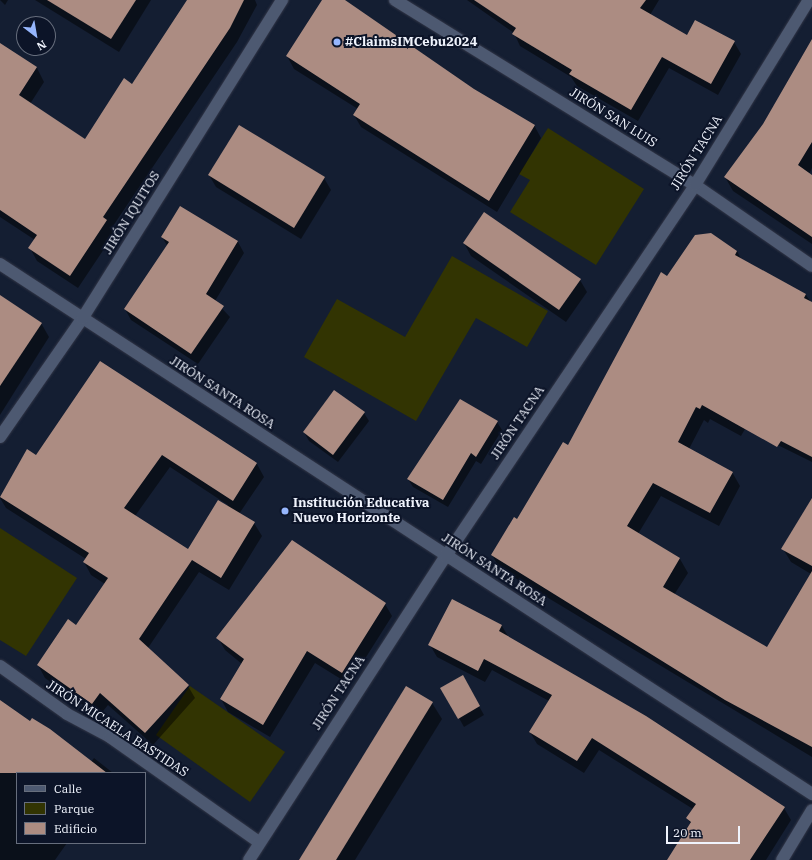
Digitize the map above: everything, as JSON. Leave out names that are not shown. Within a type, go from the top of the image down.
[{"type":"street","name":"JIRÓN IQUITOS","points":[[0,437],[82,319],[282,0]]},
{"type":"street","name":"JIRÓN SAN LUIS","points":[[395,0],[695,185],[812,266]]},
{"type":"street","name":"JIRÓN TACNA","points":[[249,860],[259,842],[446,556],[695,185],[809,0]]},
{"type":"street","name":"JIRÓN SANTA ROSA","points":[[0,264],[82,319],[812,794]]},
{"type":"street","name":"JIRÓN MICAELA BASTIDAS","points":[[0,666],[67,714],[110,737],[259,842]]},
{"type":"street","points":[[782,860],[812,810]]},
{"type":"green space","points":[[548,128],[644,189],[596,265],[510,212],[530,180],[519,174]]},
{"type":"green space","points":[[452,256],[548,311],[527,347],[476,318],[416,421],[304,357],[337,299],[405,337]]},
{"type":"green space","points":[[0,528],[77,578],[26,656],[0,640]]},
{"type":"green space","points":[[190,686],[285,752],[250,802],[156,735]]},
{"type":"building","points":[[47,0],[136,0],[111,39]]},
{"type":"building","points":[[187,0],[244,0],[230,28],[103,217],[107,220],[70,276],[28,248],[37,235],[0,210],[0,43],[16,53],[16,56],[20,56],[37,67],[19,95],[85,139],[124,78],[132,84]]},
{"type":"building","points":[[322,0],[345,0],[474,89],[535,125],[489,201],[353,115],[360,104],[286,56]]},
{"type":"building","points":[[474,0],[646,0],[640,8],[687,35],[695,20],[735,41],[711,84],[662,57],[631,110],[569,74],[572,70],[512,34],[516,28]]},
{"type":"building","points":[[812,39],[812,142],[798,165],[812,175],[812,237],[724,177],[763,124]]},
{"type":"building","points":[[239,125],[325,177],[294,228],[208,175]]},
{"type":"building","points":[[180,206],[238,241],[206,294],[224,306],[191,354],[124,309],[169,242],[161,237]]},
{"type":"building","points":[[484,212],[581,279],[559,310],[463,243]]},
{"type":"building","points":[[711,233],[737,251],[735,255],[806,294],[804,298],[812,302],[812,457],[781,441],[777,447],[702,405],[700,409],[696,407],[678,442],[733,472],[710,513],[653,483],[627,526],[680,558],[663,587],[767,647],[812,571],[812,747],[725,700],[491,555],[514,517],[517,519],[563,442],[568,445],[661,272],[667,276],[695,235]]},
{"type":"building","points":[[0,295],[42,323],[0,386]]},
{"type":"building","points":[[100,361],[257,463],[233,501],[162,455],[124,508],[188,549],[218,500],[255,522],[221,578],[192,560],[139,639],[189,685],[145,733],[100,693],[92,704],[37,665],[68,619],[76,625],[108,578],[83,562],[89,553],[0,497],[27,449],[36,455]]},
{"type":"building","points":[[334,390],[365,412],[333,455],[303,432]]},
{"type":"building","points":[[460,399],[498,421],[476,457],[471,453],[443,500],[407,479]]},
{"type":"building","points":[[812,498],[812,566],[781,549]]},
{"type":"building","points":[[292,540],[386,603],[342,673],[307,651],[263,725],[220,699],[244,659],[216,638]]},
{"type":"building","points":[[452,599],[502,625],[499,631],[646,716],[785,807],[750,860],[667,860],[691,822],[686,818],[696,804],[592,738],[577,761],[529,732],[552,695],[484,659],[478,671],[428,645]]},
{"type":"building","points":[[463,675],[480,706],[458,719],[440,688]]},
{"type":"building","points":[[406,686],[433,702],[336,860],[299,860]]},
{"type":"building","points":[[0,700],[30,721],[32,718],[50,729],[106,772],[16,772],[0,773]]},
{"type":"place","name":"#ClaimsIMCebu2024","points":[[337,42]]},
{"type":"place","name":"Institución Educativa Nuevo Horizonte","points":[[285,511]]}]
